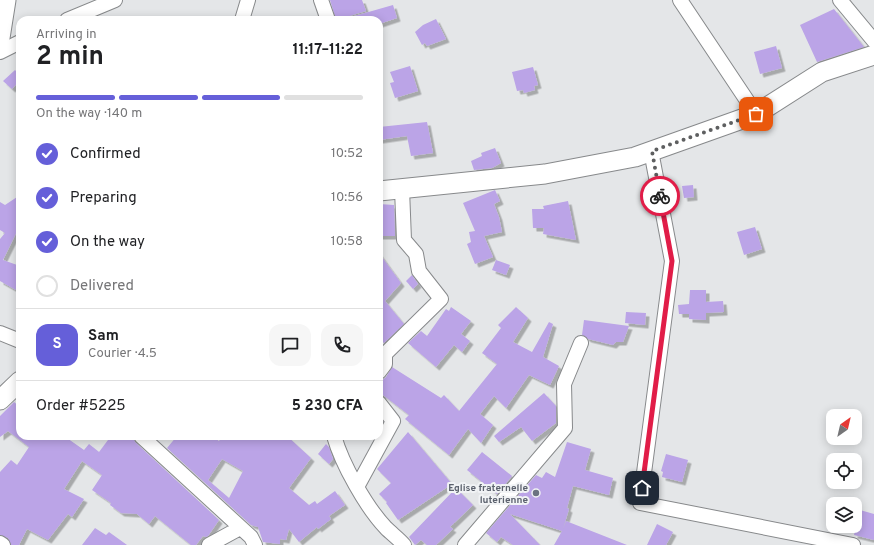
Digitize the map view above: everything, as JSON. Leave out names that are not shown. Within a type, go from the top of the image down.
[{"type":"street","points":[[0,38],[6,0]]},
{"type":"street","points":[[76,16],[114,0]]},
{"type":"street","points":[[243,16],[248,0]]},
{"type":"street","points":[[321,0],[327,16]]},
{"type":"street","points":[[680,0],[756,114]]},
{"type":"street","points":[[840,0],[874,41]]},
{"type":"street","points":[[0,52],[16,44]]},
{"type":"street","points":[[383,191],[545,174],[635,157],[756,114],[822,72],[874,56]]},
{"type":"street","points":[[652,151],[672,261],[640,503],[852,545]]},
{"type":"street","points":[[383,367],[385,364],[385,354],[442,299],[419,271],[416,254],[404,240],[402,189]]},
{"type":"street","points":[[0,333],[16,339]]},
{"type":"street","points":[[465,545],[565,428],[564,384],[581,343]]},
{"type":"street","points":[[0,400],[16,385]]},
{"type":"street","points":[[383,408],[393,421],[383,439]]},
{"type":"street","points":[[145,440],[251,537],[255,545]]},
{"type":"street","points":[[335,440],[357,487],[386,528],[404,545]]},
{"type":"street","points":[[357,487],[383,440]]},
{"type":"street","points":[[209,545],[240,528]]},
{"type":"building","points":[[330,0],[362,0],[366,11],[349,16],[335,16]]},
{"type":"building","points":[[393,5],[397,18],[383,23],[383,16],[354,16]]},
{"type":"building","points":[[834,9],[864,47],[817,62],[800,25]]},
{"type":"building","points":[[436,19],[446,39],[427,46],[425,43],[422,45],[415,32],[423,25]]},
{"type":"building","points":[[776,46],[782,68],[760,74],[754,52]]},
{"type":"building","points":[[410,66],[418,91],[395,98],[390,83],[394,82],[390,72]]},
{"type":"building","points":[[533,67],[538,85],[534,86],[535,90],[524,93],[523,90],[517,91],[512,72]]},
{"type":"building","points":[[15,70],[16,71],[16,84],[12,89],[3,81]]},
{"type":"building","points":[[427,122],[433,153],[411,156],[407,136],[383,139],[383,127]]},
{"type":"building","points":[[495,148],[501,163],[492,168],[474,170],[471,161],[482,156],[481,153]]},
{"type":"building","points":[[693,185],[694,197],[684,198],[682,186]]},
{"type":"building","points":[[495,190],[500,201],[494,204],[499,217],[502,232],[484,236],[493,257],[475,264],[467,244],[471,242],[469,232],[475,231],[463,203]]},
{"type":"building","points":[[16,198],[16,233],[3,260],[16,265],[16,290],[0,281],[0,239],[5,233],[0,230],[0,202],[5,205]]},
{"type":"building","points":[[568,201],[576,240],[543,234],[544,228],[533,228],[532,209],[544,209],[543,206]]},
{"type":"building","points":[[383,204],[394,205],[395,236],[383,236]]},
{"type":"building","points":[[755,227],[762,249],[744,255],[737,232]]},
{"type":"building","points":[[383,258],[401,283],[385,301],[404,324],[384,343]]},
{"type":"building","points":[[496,260],[510,265],[506,275],[492,270]]},
{"type":"building","points":[[412,275],[418,284],[413,289],[406,281]]},
{"type":"building","points":[[690,290],[706,290],[706,302],[723,301],[724,312],[706,313],[706,320],[689,319],[689,314],[679,314],[678,305],[689,304]]},
{"type":"building","points":[[451,307],[471,321],[461,334],[470,341],[462,352],[454,345],[436,367],[408,343],[421,331],[427,336],[446,309],[449,311]]},
{"type":"building","points":[[516,307],[528,318],[513,342],[532,352],[549,322],[553,324],[543,357],[559,366],[550,385],[529,375],[506,408],[494,396],[480,414],[493,425],[481,443],[468,429],[449,455],[405,419],[409,415],[383,395],[383,380],[392,367],[441,398],[444,395],[459,411],[497,364],[482,353],[501,328],[498,325]]},
{"type":"building","points":[[626,312],[646,313],[645,325],[625,323]]},
{"type":"building","points":[[584,320],[629,326],[623,342],[616,342],[613,345],[588,339],[582,335]]},
{"type":"building","points":[[544,393],[556,406],[556,423],[532,441],[521,427],[499,442],[494,436]]},
{"type":"building","points":[[14,402],[16,404],[16,437],[8,431],[0,437],[0,416]]},
{"type":"building","points":[[408,432],[452,484],[398,520],[386,503],[387,502],[379,494],[391,483],[377,469]]},
{"type":"building","points":[[20,440],[70,440],[84,450],[89,444],[99,452],[108,440],[134,440],[219,520],[208,536],[203,536],[196,545],[191,545],[155,516],[149,524],[137,514],[121,513],[110,505],[111,503],[92,490],[102,475],[82,461],[64,489],[84,499],[72,517],[68,514],[48,540],[27,529],[19,545],[11,545],[8,538],[0,535],[0,472],[11,460],[17,465],[29,447]]},
{"type":"building","points":[[174,440],[291,440],[311,458],[289,488],[309,505],[315,501],[317,504],[335,491],[345,505],[329,516],[331,519],[318,529],[317,527],[299,542],[289,529],[286,540],[280,539],[280,544],[263,542],[258,527],[251,525],[167,448]],"holes":[[[222,459],[243,471],[229,498],[208,480]]]},
{"type":"building","points":[[567,442],[591,449],[585,470],[613,478],[609,495],[573,486],[567,508],[569,509],[563,529],[566,521],[627,545],[554,545],[562,531],[510,514],[540,545],[513,545],[501,537],[497,542],[486,533],[536,475],[542,478],[546,472],[555,477]]},
{"type":"building","points":[[326,444],[329,447],[333,459],[329,464],[318,454]]},
{"type":"building","points":[[482,452],[512,476],[497,494],[467,470]]},
{"type":"building","points":[[666,454],[688,460],[682,482],[662,477],[663,472],[661,471]]},
{"type":"building","points":[[456,488],[473,505],[450,527],[453,529],[436,545],[427,545],[421,540],[415,545],[409,537]]},
{"type":"building","points":[[862,511],[874,514],[874,540],[854,535],[854,533],[862,533]]},
{"type":"building","points":[[657,524],[673,532],[666,545],[647,545]]},
{"type":"building","points":[[95,528],[106,535],[109,532],[127,545],[82,545]]},
{"type":"way so far","points":[[660,196],[652,151],[756,114]]},
{"type":"place","name":"Eglise fraternelle luterienne","points":[[536,493]]},
{"type":"route","points":[[642,488],[672,261],[660,196]]}]
